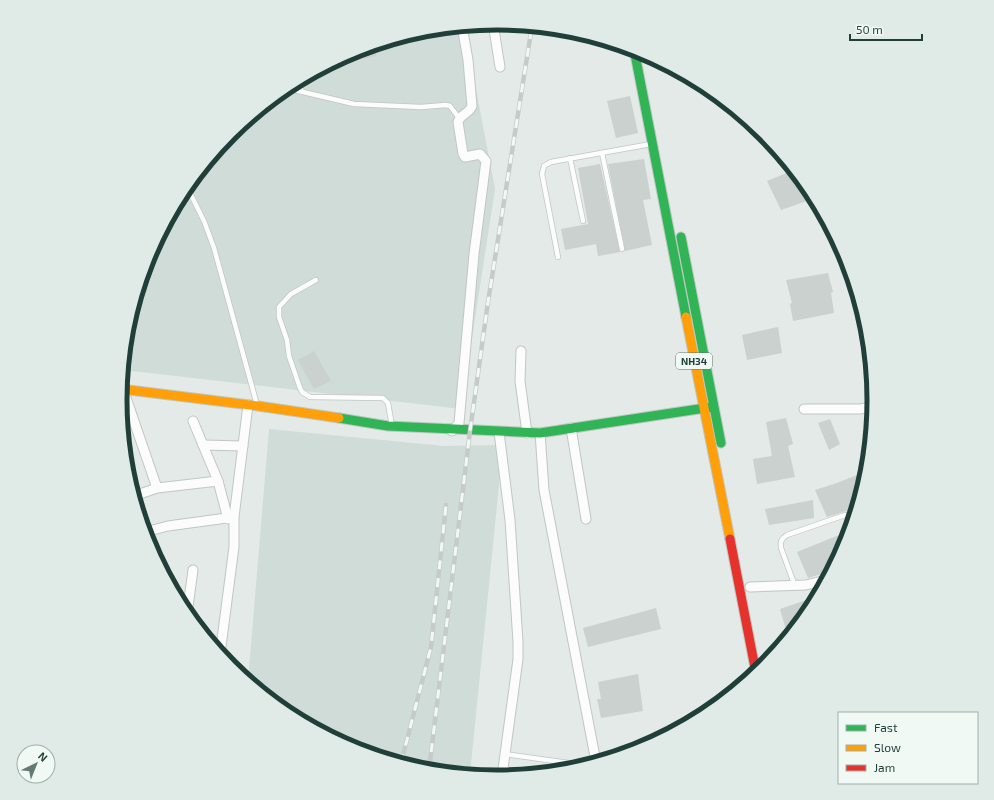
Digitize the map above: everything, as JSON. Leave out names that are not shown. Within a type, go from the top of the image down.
[{"type":"main road","name":"NH34","points":[[635,57],[755,666]]},
{"type":"main road","name":"NH34","points":[[680,228],[723,452]]},
{"type":"main road","points":[[127,390],[258,406],[392,426],[452,431],[540,433],[715,407]]},
{"type":"main road","points":[[728,482],[734,512]]},
{"type":"street","points":[[494,30],[500,67]]},
{"type":"street","points":[[452,431],[459,423],[474,254],[486,161],[480,154],[465,157],[463,154],[458,122],[459,118],[468,113],[472,106],[463,32]]},
{"type":"street","points":[[521,351],[520,388],[527,433]]},
{"type":"street","points":[[127,404],[157,488]]},
{"type":"street","points":[[221,646],[233,552],[231,518],[248,405]]},
{"type":"street","points":[[804,409],[867,408]]},
{"type":"street","points":[[193,421],[218,481],[231,518]]},
{"type":"street","points":[[571,428],[586,519]]},
{"type":"street","points":[[499,432],[510,520],[518,642],[518,659],[503,770]]},
{"type":"street","points":[[540,433],[544,490],[554,535],[595,756]]},
{"type":"street","points":[[203,445],[243,446]]},
{"type":"street","points":[[140,494],[157,488],[218,481]]},
{"type":"street","points":[[151,530],[168,526],[231,518]]},
{"type":"street","points":[[188,605],[193,570]]},
{"type":"street","points":[[750,587],[795,586],[819,581]]},
{"type":"lane","points":[[301,86],[301,91]]},
{"type":"lane","points":[[295,90],[354,104],[421,107],[446,105],[450,106],[459,118]]},
{"type":"lane","points":[[558,257],[542,174],[547,163],[652,144]]},
{"type":"lane","points":[[602,153],[622,249]]},
{"type":"lane","points":[[570,158],[583,221]]},
{"type":"lane","points":[[190,193],[211,241],[258,406]]},
{"type":"lane","points":[[316,280],[291,294],[279,307],[287,340],[289,356],[300,388],[306,395],[315,397],[375,396],[383,398],[388,403],[392,426]]},
{"type":"lane","points":[[795,586],[781,548],[780,544],[782,540],[787,535],[845,515]]},
{"type":"lane","points":[[505,754],[569,763]]},
{"type":"shaded area","points":[[465,32],[495,189],[461,409],[128,371],[134,328],[140,304],[155,258],[165,236],[189,194],[203,175],[235,138],[272,106],[291,92],[333,68],[355,58],[401,43],[425,37]]},
{"type":"shaded area","points":[[269,429],[444,446],[503,445],[471,769],[425,763],[355,742],[333,732],[291,708],[249,674]]},
{"type":"building","points":[[375,51],[376,56],[351,62],[351,60]]},
{"type":"building","points":[[630,96],[638,133],[616,138],[607,101]]},
{"type":"building","points":[[644,159],[651,199],[643,200],[652,245],[625,251],[608,164]]},
{"type":"building","points":[[600,164],[620,252],[598,256],[596,244],[565,250],[561,229],[588,224],[578,168]]},
{"type":"building","points":[[789,172],[809,200],[781,210],[767,181]]},
{"type":"building","points":[[828,273],[833,292],[831,293],[834,313],[793,321],[790,304],[792,303],[786,280]]},
{"type":"building","points":[[778,327],[782,353],[747,360],[742,335]]},
{"type":"building","points":[[314,351],[331,381],[314,389],[298,360]]},
{"type":"building","points":[[786,418],[793,444],[788,446],[795,477],[757,484],[753,459],[772,456],[766,422]]},
{"type":"building","points":[[830,419],[840,444],[829,450],[818,423]]},
{"type":"building","points":[[860,474],[850,510],[827,517],[815,490]]},
{"type":"building","points":[[813,500],[814,518],[769,525],[765,509]]},
{"type":"building","points":[[842,534],[824,573],[808,578],[797,552]]},
{"type":"building","points":[[809,599],[787,630],[780,609]]},
{"type":"building","points":[[656,608],[661,629],[588,647],[583,628]]},
{"type":"building","points":[[638,674],[643,711],[601,718],[597,699],[601,699],[598,682]]},
{"type":"railway","points":[[430,764],[470,431],[488,302],[531,32]]},
{"type":"railway","points":[[402,757],[431,647],[446,505]]},
{"type":"traffic: fast","points":[[636,57],[686,317]]},
{"type":"traffic: fast","points":[[681,237],[721,443]]},
{"type":"traffic: fast","points":[[339,418],[388,426],[540,433],[712,407]]},
{"type":"traffic: slow","points":[[686,317],[730,539]]},
{"type":"traffic: slow","points":[[127,390],[339,418]]},
{"type":"traffic: jam","points":[[730,539],[755,666]]}]
